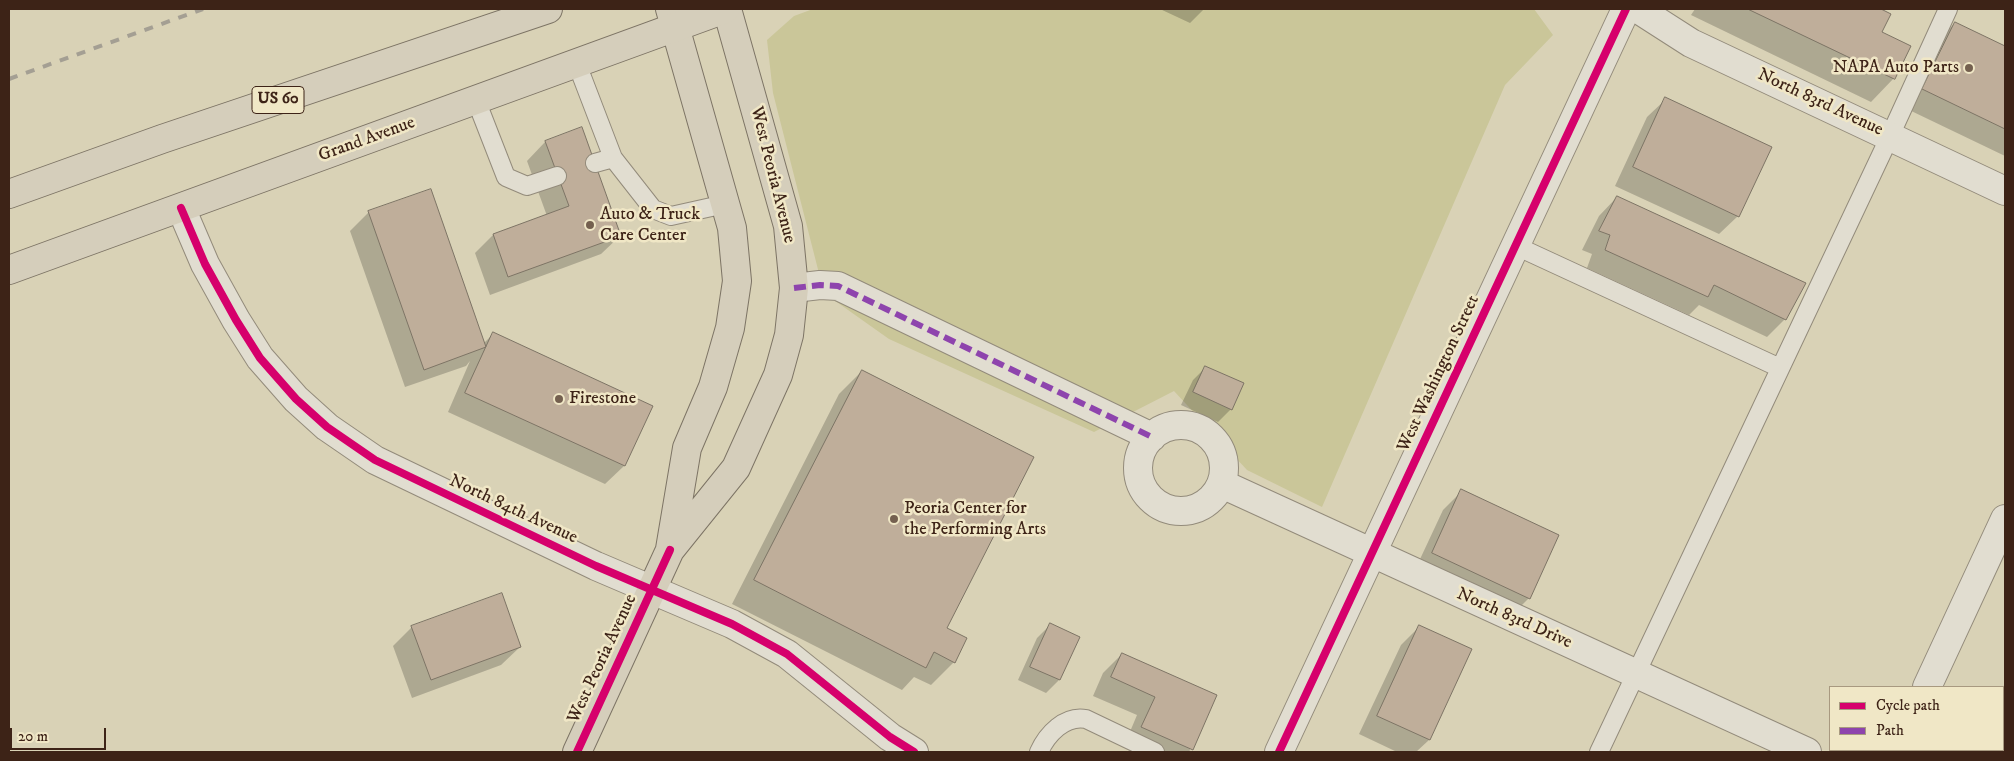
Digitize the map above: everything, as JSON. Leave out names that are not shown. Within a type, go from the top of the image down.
[{"type":"main road","name":"US 60","points":[[9,194],[172,136],[548,9]]},
{"type":"main road","name":"Grand Avenue","points":[[9,270],[577,64],[673,18],[726,9]]},
{"type":"main road","name":"West Peoria Avenue","points":[[577,752],[670,550],[736,468],[778,375],[789,335],[794,288],[788,226],[726,9]]},
{"type":"main road","name":"West Peoria Avenue","points":[[670,550],[687,448],[713,387],[730,328],[737,282],[732,228],[673,18]]},
{"type":"street","name":"West Washington Street","points":[[1279,752],[1626,9]]},
{"type":"street","name":"North 83rd Avenue","points":[[1638,9],[1690,43],[2005,191]]},
{"type":"street","name":"North 84th Avenue","points":[[181,208],[205,264],[236,320],[260,358],[296,399],[327,427],[375,460],[596,566],[732,624],[787,654],[890,737],[914,752]]},
{"type":"street","points":[[794,288],[820,285],[838,286],[1152,437]]},
{"type":"street","points":[[1178,425],[1192,426],[1205,432],[1216,442],[1223,455],[1222,484],[1214,496],[1204,505],[1191,510],[1177,511],[1164,508],[1152,500],[1143,489],[1139,476],[1139,462],[1143,448],[1152,437],[1164,428],[1178,425]]},
{"type":"street","name":"North 83rd Drive","points":[[1222,484],[1807,752]]},
{"type":"street","points":[[1927,686],[2005,520]]},
{"type":"lane","points":[[1599,752],[1948,9]]},
{"type":"lane","points":[[577,64],[613,158],[653,209],[671,216],[725,204]]},
{"type":"lane","points":[[476,100],[506,177],[527,186],[557,176]]},
{"type":"lane","points":[[595,164],[613,158]]},
{"type":"lane","points":[[1516,246],[1780,368]]},
{"type":"lane","points":[[1039,752],[1045,739],[1054,730],[1076,717],[1086,719],[1155,752]]},
{"type":"shaded area","points":[[813,9],[1534,9],[1553,35],[1505,85],[1322,507],[1247,470],[1174,391],[1094,432],[889,339],[824,293],[773,93],[767,40],[794,16]]},
{"type":"building","points":[[1748,9],[1881,9],[1891,14],[1882,32],[1911,46],[1895,79]]},
{"type":"building","name":"NAPA Auto Parts","points":[[1955,22],[2005,46],[2005,129],[1922,89]]},
{"type":"building","points":[[1665,97],[1772,147],[1739,217],[1633,167]]},
{"type":"building","points":[[582,127],[621,236],[508,277],[493,234],[569,206],[545,141]]},
{"type":"building","points":[[431,189],[486,347],[424,370],[368,211]]},
{"type":"building","points":[[1617,196],[1806,283],[1786,320],[1714,285],[1708,297],[1605,250],[1610,235],[1599,231]]},
{"type":"building","name":"Firestone","points":[[493,332],[653,406],[625,466],[465,393]]},
{"type":"building","points":[[1205,366],[1244,383],[1232,410],[1193,392]]},
{"type":"building","name":"Peoria Center for the Performing Arts","points":[[862,370],[1034,457],[947,628],[967,638],[955,663],[934,652],[926,668],[754,580]]},
{"type":"building","points":[[1461,489],[1559,535],[1530,599],[1432,553]]},
{"type":"building","points":[[502,593],[521,647],[431,680],[411,626]]},
{"type":"building","points":[[1050,623],[1080,637],[1060,680],[1030,667]]},
{"type":"building","points":[[1419,625],[1472,649],[1430,740],[1377,716]]},
{"type":"building","points":[[1122,653],[1217,695],[1193,750],[1141,727],[1155,697],[1111,677]]},
{"type":"building","points":[[2005,708],[2005,752],[1988,752],[2004,751]]},
{"type":"railway","points":[[9,79],[203,9]]},
{"type":"marked path","points":[[794,288],[820,285],[838,286],[1152,437]]},
{"type":"cycle path","points":[[1279,752],[1626,9]]},
{"type":"cycle path","points":[[181,208],[205,264],[236,320],[260,358],[296,399],[327,427],[375,460],[596,566],[732,624],[787,654],[890,737],[914,752]]},
{"type":"cycle path","points":[[577,752],[670,550]]},
{"type":"place","name":"NAPA Auto Parts","points":[[1969,68]]},
{"type":"place","name":"Auto & Truck Care Center","points":[[590,225]]},
{"type":"place","name":"Firestone","points":[[559,399]]},
{"type":"place","name":"Peoria Center for the Performing Arts","points":[[894,519]]}]
